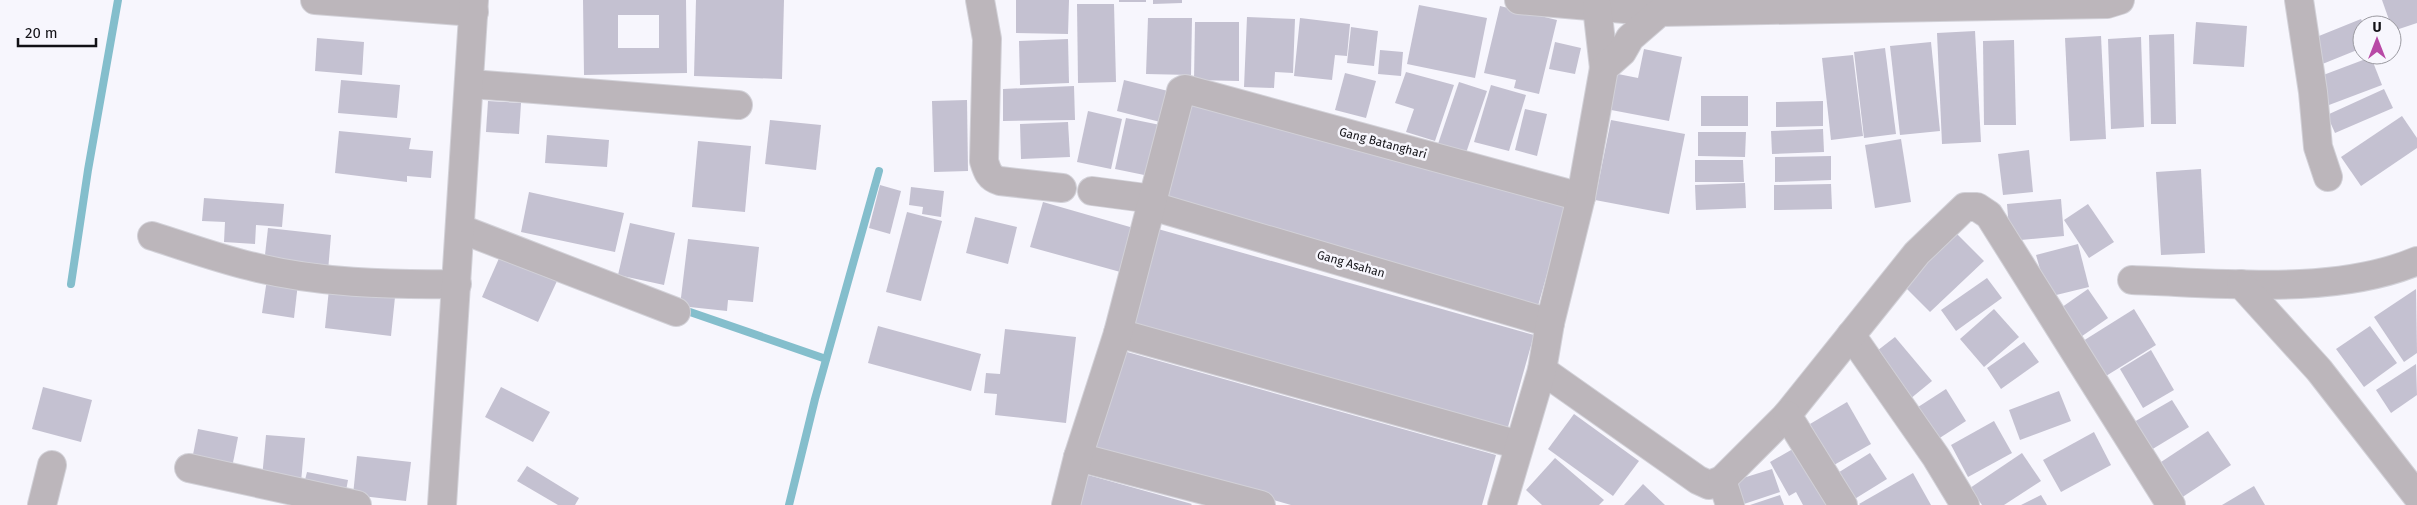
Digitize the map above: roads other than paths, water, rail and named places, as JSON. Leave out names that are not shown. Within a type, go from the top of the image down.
[{"type":"street","points":[[315,0],[474,6],[442,505]]},
{"type":"street","points":[[980,0],[987,39],[984,161],[988,173],[991,177],[1000,181],[1062,188]]},
{"type":"street","points":[[1519,0],[1597,7],[2107,4],[2120,0]]},
{"type":"street","points":[[2299,0],[2313,92],[2318,147],[2328,177]]},
{"type":"street","points":[[1604,68],[1622,52],[1630,38],[1660,6]]},
{"type":"street","points":[[1502,505],[1542,370],[1550,323],[1581,197],[1604,68],[1597,7]]},
{"type":"street","points":[[470,84],[738,105]]},
{"type":"street","name":"Gang Batanghari","points":[[1152,202],[1178,97],[1181,91],[1185,89],[1581,197]]},
{"type":"street","name":"Gang Asahan","points":[[1092,191],[1152,202],[1550,323]]},
{"type":"street","points":[[1066,505],[1078,457],[1118,333],[1152,202]]},
{"type":"street","points":[[1542,370],[1698,480],[1726,492],[1917,254],[1964,207],[1978,207],[1989,215],[2171,505]]},
{"type":"street","points":[[461,229],[676,312]]},
{"type":"street","points":[[152,236],[250,266],[297,274],[383,285],[457,284]]},
{"type":"street","points":[[2132,280],[2241,284],[2339,282],[2366,277],[2417,261]]},
{"type":"street","points":[[2241,284],[2319,370],[2417,496]]},
{"type":"street","points":[[1118,333],[1519,445]]},
{"type":"street","points":[[1851,335],[1936,457],[1965,505]]},
{"type":"street","points":[[1787,415],[1843,505]]},
{"type":"street","points":[[1078,457],[1261,505]]},
{"type":"street","points":[[42,505],[52,465]]},
{"type":"street","points":[[189,468],[357,505]]},
{"type":"waterway","points":[[71,284],[88,170],[118,0]]},
{"type":"waterway","points":[[789,505],[815,399],[879,171]]},
{"type":"waterway","points":[[690,312],[826,359]]}]
